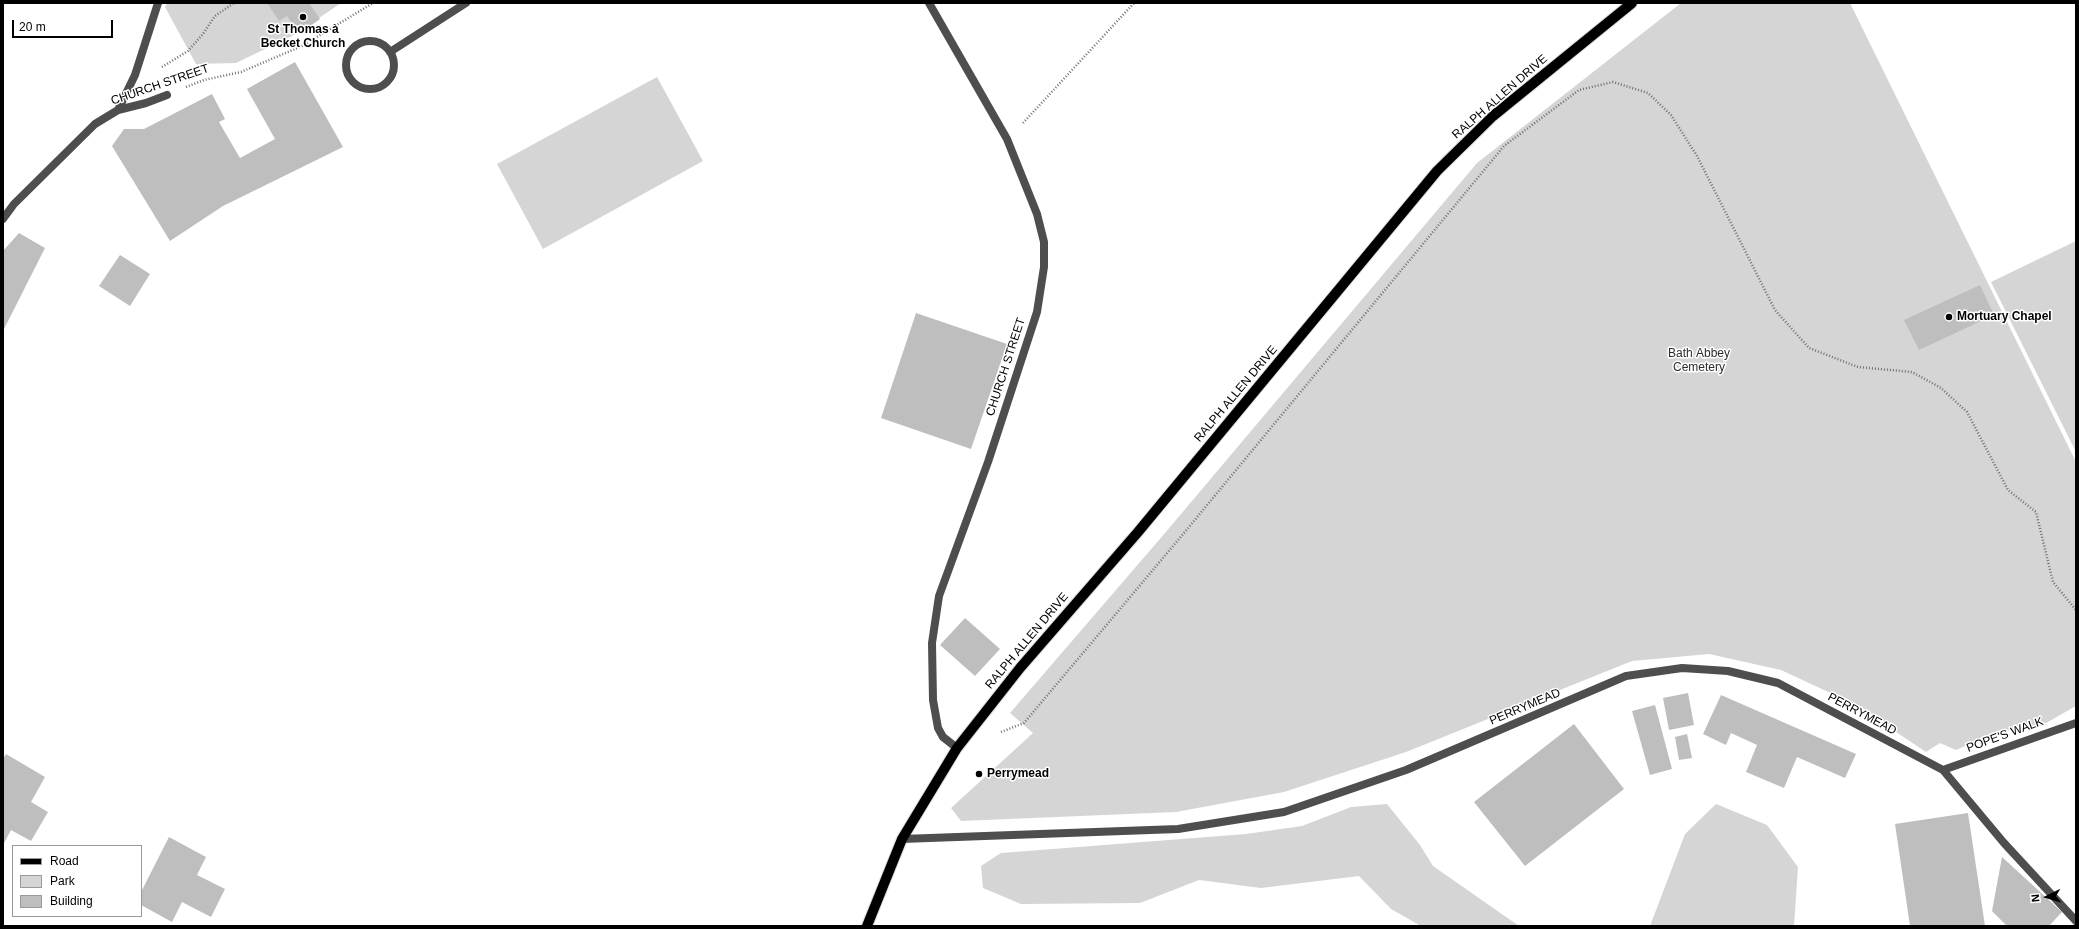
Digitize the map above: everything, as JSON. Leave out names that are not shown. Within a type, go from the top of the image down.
[{"type":"main road","name":"RALPH ALLEN DRIVE","points":[[867,926],[902,840],[957,748],[1020,668],[1138,532],[1437,171],[1493,116],[1632,3]]},
{"type":"street","points":[[118,110],[135,75],[158,3]]},
{"type":"street","points":[[390,52],[466,3]]},
{"type":"street","name":"CHURCH STREET","points":[[929,3],[1007,139],[1037,214],[1044,242],[1044,267],[1034,319],[988,462],[939,596],[932,643],[933,700],[938,728],[943,737],[957,748]]},
{"type":"street","points":[[371,40],[378,42],[390,52],[393,60],[391,76],[379,87],[363,88],[356,85],[350,79],[345,64],[351,50],[356,45],[371,40]]},
{"type":"street","name":"CHURCH STREET","points":[[3,219],[14,204],[95,124],[118,110],[146,103],[167,95]]},
{"type":"street","name":"PERRYMEAD","points":[[902,840],[1178,829],[1284,812],[1406,770],[1626,676],[1682,668],[1728,672],[1778,683],[1943,770],[2004,844],[2076,921]]},
{"type":"street","name":"POPE'S WALK","points":[[1943,770],[2076,723]]},
{"type":"path","points":[[146,103],[159,69],[188,50],[203,34],[215,16],[234,3]]},
{"type":"path","name":"CHURCH STREET","points":[[167,95],[204,80],[242,72],[302,46],[373,3]]},
{"type":"path","points":[[1007,139],[1134,3]]},
{"type":"path","points":[[994,734],[1024,724],[1504,146],[1579,90],[1613,82],[1648,93],[1671,115],[1697,156],[1775,310],[1809,348],[1858,367],[1912,372],[1941,388],[1967,412],[2008,490],[2036,512],[2053,582],[2076,610]]},
{"type":"green space","points":[[167,3],[341,3],[294,35],[236,63],[196,64],[165,7]]},
{"type":"green space","name":"Bath Abbey Cemetery","points":[[1681,3],[1850,3],[2076,462],[2076,706],[2039,727],[2001,731],[1956,750],[1940,743],[1926,752],[1881,722],[1867,710],[1781,670],[1709,654],[1632,661],[1406,752],[1284,792],[1176,812],[961,821],[951,808],[1033,733],[1010,713],[1165,533],[1477,163]]},
{"type":"green space","points":[[657,77],[703,161],[543,249],[497,164]]},
{"type":"green space","points":[[2076,241],[2076,452],[1991,282]]},
{"type":"green space","points":[[1387,804],[1420,845],[1433,866],[1519,926],[1421,926],[1391,909],[1359,876],[1261,888],[1199,880],[1140,903],[1021,904],[983,888],[981,866],[1001,853],[1246,834],[1302,826],[1351,807]]},
{"type":"green space","points":[[1716,804],[1767,825],[1798,867],[1794,926],[1650,926],[1685,834]]},
{"type":"building","name":"St Thomas à Becket Church","points":[[267,3],[309,3],[320,19],[299,34],[287,16],[279,21]]},
{"type":"building","points":[[295,62],[343,147],[223,206],[170,241],[112,146],[124,129],[144,129],[212,94],[225,119],[219,122],[240,158],[275,139],[247,89]]},
{"type":"building","points":[[19,233],[45,248],[3,331],[3,251]]},
{"type":"building","points":[[120,255],[150,274],[130,306],[99,286]]},
{"type":"building","name":"Mortuary Chapel","points":[[1980,285],[1994,315],[1919,350],[1904,320]]},
{"type":"building","points":[[916,313],[1007,344],[971,449],[881,418]]},
{"type":"building","points":[[965,618],[1000,649],[975,676],[940,645]]},
{"type":"building","points":[[1688,693],[1694,725],[1669,730],[1663,698]]},
{"type":"building","points":[[1721,695],[1856,754],[1845,778],[1797,757],[1784,788],[1746,772],[1757,745],[1731,733],[1726,745],[1703,734]]},
{"type":"building","points":[[1655,705],[1672,769],[1650,775],[1632,711]]},
{"type":"building","points":[[1574,724],[1624,789],[1525,866],[1474,802]]},
{"type":"building","points":[[1687,734],[1692,758],[1679,760],[1675,737]]},
{"type":"building","points":[[6,754],[45,777],[31,802],[48,812],[31,841],[11,830],[3,845],[3,759]]},
{"type":"building","points":[[1968,813],[1985,926],[1910,926],[1895,824]]},
{"type":"building","points":[[169,837],[206,857],[197,875],[225,889],[211,917],[182,902],[172,922],[142,906],[142,890]]},
{"type":"building","points":[[2002,857],[2062,912],[2049,926],[2007,926],[1992,911]]},
{"type":"place","name":"St Thomas à Becket Church","points":[[303,17]]},
{"type":"place","name":"Mortuary Chapel","points":[[1949,317]]},
{"type":"place","name":"Perrymead","points":[[979,774]]}]
